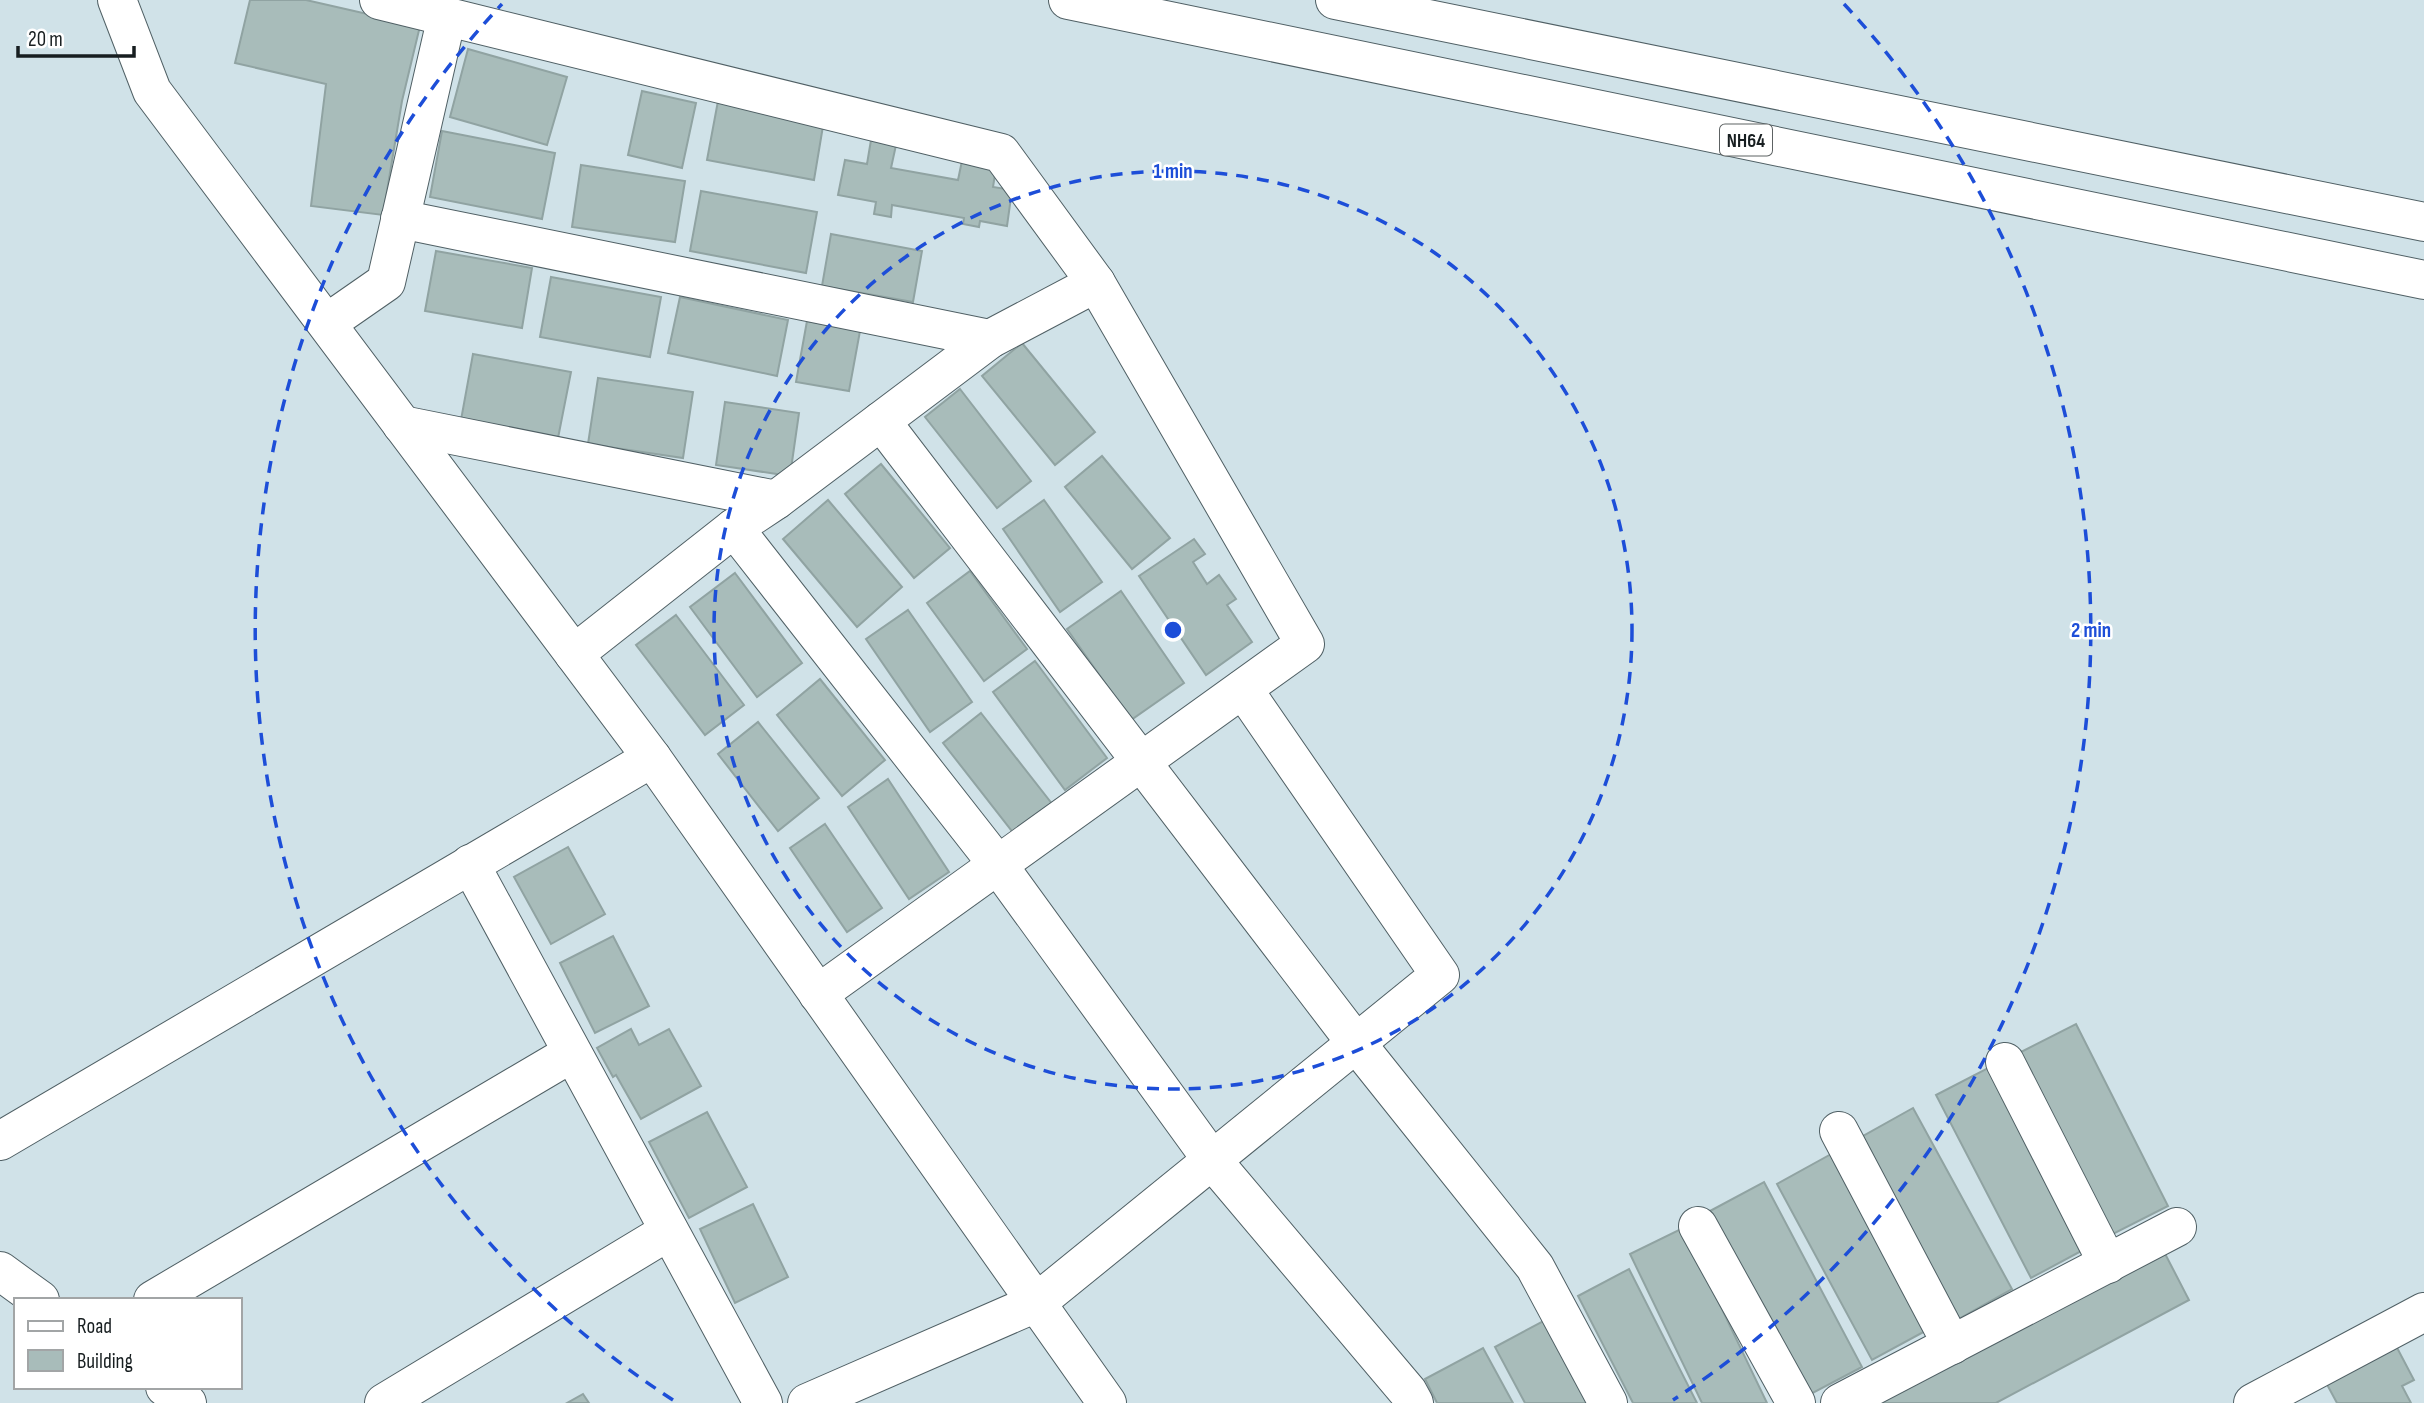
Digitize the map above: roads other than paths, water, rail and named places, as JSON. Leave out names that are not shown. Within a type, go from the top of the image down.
[{"type":"main road","points":[[117,0],[152,91],[652,758],[1107,1403]]},
{"type":"main road","points":[[379,0],[1002,153],[1096,283],[1305,644],[818,994]]},
{"type":"main road","name":"NH64","points":[[1068,0],[2424,280]]},
{"type":"main road","points":[[1335,0],[2424,222]]},
{"type":"main road","points":[[327,323],[386,282],[447,16]]},
{"type":"main road","points":[[400,219],[990,339]]},
{"type":"main road","points":[[573,654],[734,528],[776,500],[990,339],[1096,283]]},
{"type":"main road","points":[[881,421],[1356,1043],[1535,1266],[1608,1403]]},
{"type":"main road","points":[[402,425],[776,500]]},
{"type":"main road","points":[[734,528],[998,865],[1212,1160],[1408,1392],[1414,1403]]},
{"type":"main road","points":[[807,1403],[1035,1303],[1440,975],[1244,689]]},
{"type":"main road","points":[[0,1142],[652,758]]},
{"type":"main road","points":[[470,864],[762,1403]]},
{"type":"main road","points":[[156,1298],[572,1053]]},
{"type":"main road","points":[[2005,1062],[2108,1264]]},
{"type":"main road","points":[[1839,1130],[1952,1345]]},
{"type":"main road","points":[[1698,1226],[1796,1403]]},
{"type":"main road","points":[[1840,1403],[2177,1227]]},
{"type":"main road","points":[[384,1403],[669,1231]]},
{"type":"main road","points":[[0,1271],[37,1298]]},
{"type":"main road","points":[[2253,1403],[2424,1312]]},
{"type":"main road","points":[[168,1389],[187,1403]]}]
